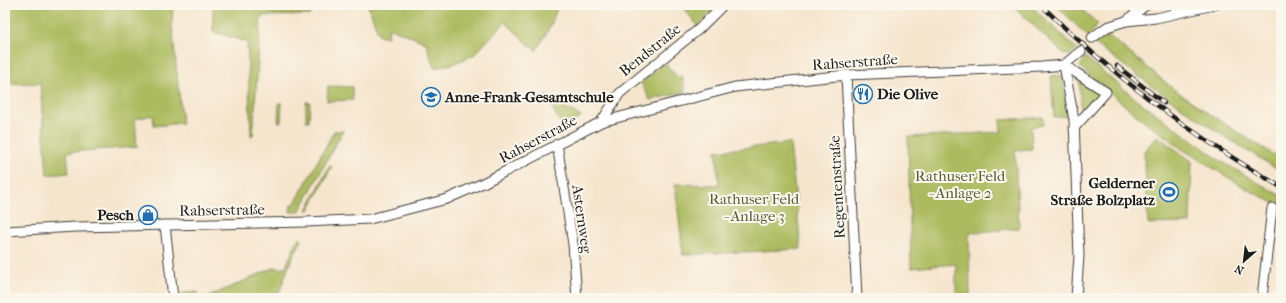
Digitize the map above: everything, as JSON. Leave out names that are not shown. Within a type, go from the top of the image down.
[{"type":"street","name":"Bendstraße","points":[[601,122],[620,93],[699,29],[723,5]]},
{"type":"street","points":[[1126,21],[1146,5]]},
{"type":"street","points":[[1092,38],[1106,27],[1126,21],[1156,18],[1214,5]]},
{"type":"street","points":[[1064,65],[1081,51]]},
{"type":"street","name":"Rahserstraße","points":[[5,231],[48,228],[370,219],[447,199],[483,183],[601,122],[736,88],[846,75],[1064,65]]},
{"type":"street","points":[[1064,65],[1106,92],[1074,128]]},
{"type":"street","points":[[1064,65],[1074,128],[1079,256],[1076,298]]},
{"type":"street","name":"Regentenstraße","points":[[846,75],[857,298]]},
{"type":"street","name":"Asternweg","points":[[557,144],[573,244],[578,298]]},
{"type":"street","points":[[1262,298],[1272,208]]},
{"type":"street","points":[[165,225],[173,298]]},
{"type":"green space","points":[[5,5],[173,5],[172,24],[182,123],[154,126],[153,115],[135,119],[137,147],[67,152],[69,173],[47,175],[40,83],[5,84]]},
{"type":"green space","points":[[213,5],[309,5],[310,15],[261,16],[253,135],[251,136],[247,42],[213,32]]},
{"type":"green space","points":[[368,5],[558,5],[551,25],[536,51],[505,22],[474,55],[452,64],[434,68],[426,43],[389,27],[388,37],[379,35]]},
{"type":"green space","points":[[681,5],[719,5],[698,26]]},
{"type":"green space","points":[[1012,5],[1030,5],[1077,49],[1070,55],[1065,55]]},
{"type":"green space","points":[[1056,5],[1077,5],[1098,24],[1088,37]]},
{"type":"green space","points":[[1109,36],[1175,90],[1220,121],[1281,159],[1281,171],[1186,110],[1094,43]]},
{"type":"green space","points":[[1085,57],[1136,99],[1218,159],[1281,196],[1281,207],[1247,189],[1182,149],[1135,114],[1080,67]]},
{"type":"green space","points":[[665,63],[678,78],[682,75],[685,92],[650,100],[641,83]]},
{"type":"green space","points":[[1063,75],[1067,116],[1054,117],[1051,76]]},
{"type":"green space","points":[[1079,78],[1099,93],[1081,115]]},
{"type":"green space","points":[[328,86],[352,87],[353,100],[327,101]]},
{"type":"green space","points":[[545,95],[580,116],[581,117],[563,128]]},
{"type":"green space","points":[[306,102],[310,102],[309,121],[306,121]]},
{"type":"green space","points":[[279,103],[282,103],[281,122],[278,122]]},
{"type":"green space","name":"Rathuser Feld - Anlage 2","points":[[1043,117],[1043,125],[1031,127],[1032,149],[1015,150],[1019,228],[970,233],[970,298],[956,298],[956,264],[911,268],[908,137],[1001,132],[1000,120]]},
{"type":"green space","points":[[334,131],[343,131],[299,212],[290,212],[291,205],[295,203]]},
{"type":"green space","name":"Gelderner Straße Bolzplatz","points":[[1157,136],[1192,161],[1190,223],[1148,224],[1144,151]]},
{"type":"green space","name":"Rathuser Feld - Anlage 3","points":[[790,143],[801,249],[683,255],[675,184],[719,185],[716,151]]},
{"type":"green space","points":[[332,166],[309,210],[307,210],[329,167]]},
{"type":"green space","points":[[299,237],[302,240],[292,258],[277,298],[206,298],[275,267],[280,269],[286,266]]},
{"type":"green space","points":[[197,292],[198,298],[177,298],[176,294]]},
{"type":"tunnel","points":[[1081,51],[1092,38]]},
{"type":"railway","points":[[1041,5],[1068,31],[1155,104],[1217,147],[1281,187]]},
{"type":"railway","points":[[1117,66],[1164,103]]},
{"type":"place","name":"Die Olive","points":[[863,94]]},
{"type":"place","name":"Anne-Frank-Gesamtschule","points":[[431,97]]},
{"type":"place","name":"Gelderner Straße Bolzplatz","points":[[1169,192]]},
{"type":"place","name":"Pesch","points":[[148,215]]}]
